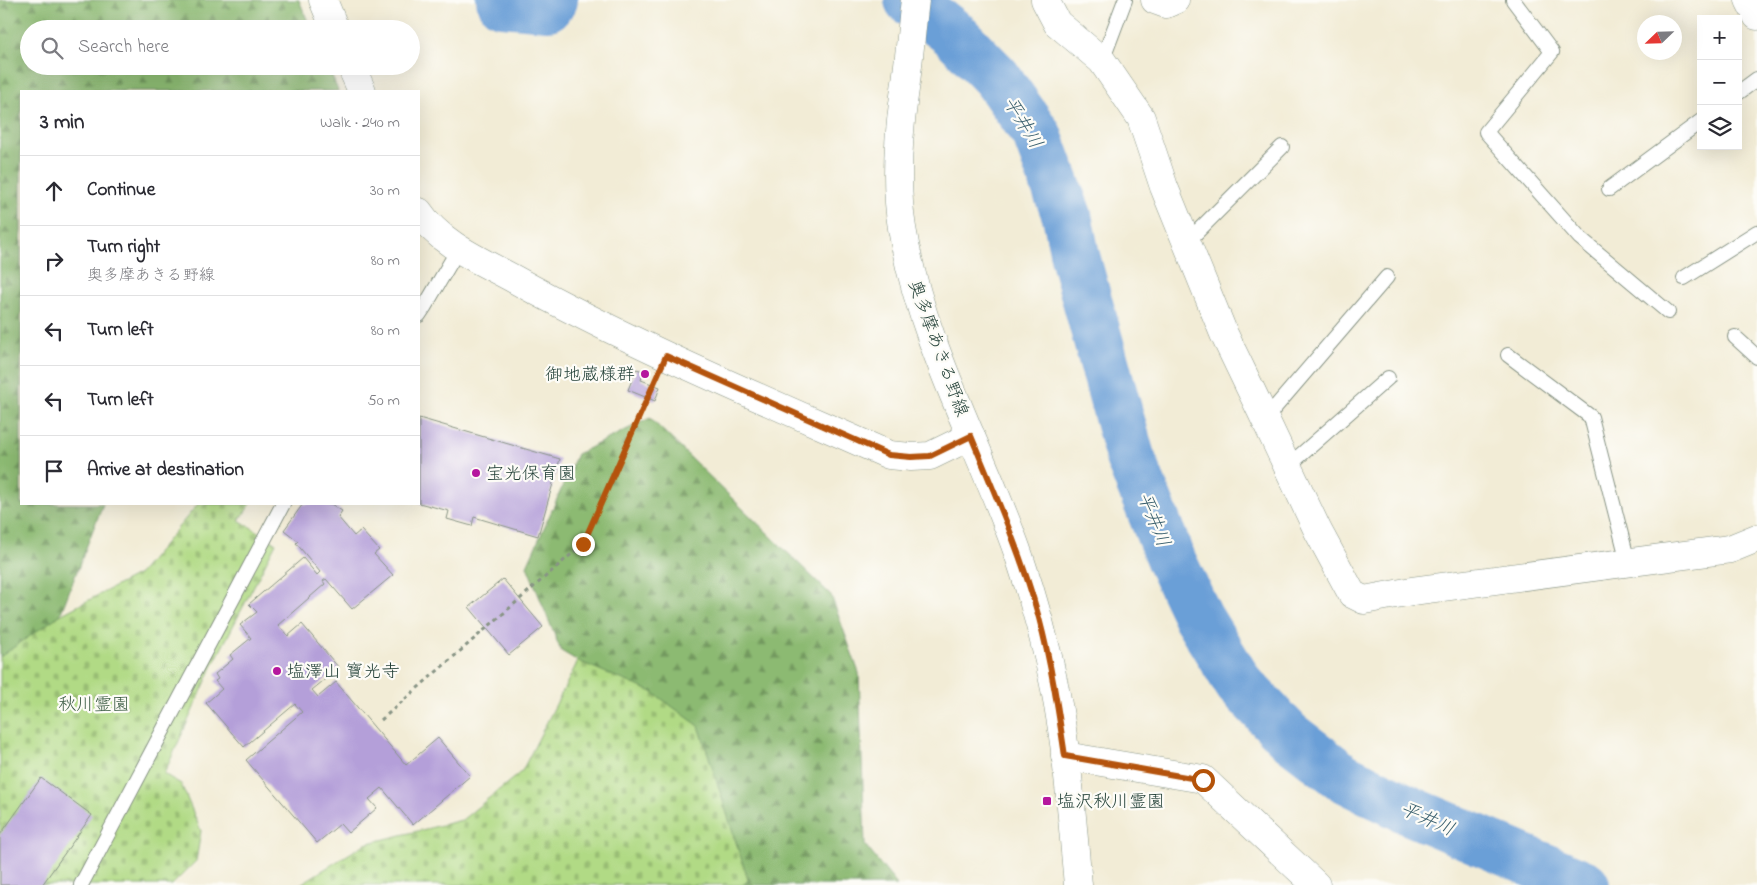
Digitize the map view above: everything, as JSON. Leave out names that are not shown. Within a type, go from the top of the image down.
[{"type":"street","points":[[323,0],[331,20]]},
{"type":"street","name":"奥多摩あきる野線","points":[[915,0],[900,118],[898,172],[902,227],[911,272],[927,328],[1018,555],[1039,617],[1055,690],[1065,756],[1078,885]]},
{"type":"street","points":[[1045,0],[1057,23],[1102,61],[1141,118],[1164,187],[1224,334],[1318,531],[1352,594],[1364,600],[1412,591],[1730,549],[1757,538]]},
{"type":"street","points":[[1155,0],[1166,4],[1175,0]]},
{"type":"street","points":[[1750,0],[1757,16]]},
{"type":"street","points":[[355,75],[362,90]]},
{"type":"street","points":[[420,213],[426,222],[458,248],[554,302],[666,356],[889,455],[930,456],[971,436]]},
{"type":"street","points":[[1065,756],[1203,780],[1316,885]]},
{"type":"lane","points":[[1102,61],[1125,0]]},
{"type":"lane","points":[[1513,0],[1552,52],[1486,132],[1580,238],[1668,312]]},
{"type":"lane","points":[[1742,90],[1757,80]]},
{"type":"lane","points":[[1609,189],[1697,124]]},
{"type":"lane","points":[[1188,242],[1282,147]]},
{"type":"lane","points":[[1684,278],[1757,232]]},
{"type":"lane","points":[[420,314],[458,248]]},
{"type":"lane","points":[[1266,419],[1387,277]]},
{"type":"lane","points":[[1735,337],[1757,357]]},
{"type":"lane","points":[[1508,355],[1591,417],[1628,562]]},
{"type":"lane","points":[[1288,467],[1388,378]]},
{"type":"lane","points":[[81,885],[282,505]]},
{"type":"path","points":[[382,720],[583,544],[666,356]]},
{"type":"green space","points":[[0,0],[299,0],[307,20],[20,20],[20,75],[332,75],[338,90],[20,90],[20,505],[103,505],[60,615],[0,657]]},
{"type":"green space","points":[[650,418],[831,595],[859,673],[865,845],[897,885],[743,885],[748,880],[699,726],[652,692],[578,661],[561,651],[527,566],[577,454]]},
{"type":"green space","name":"秋川霊園","points":[[197,505],[250,505],[239,520],[276,543],[214,663],[164,774],[181,784],[201,831],[196,861],[172,885],[0,885],[0,657],[60,615],[139,574]]},
{"type":"green space","points":[[578,661],[652,692],[699,726],[748,880],[743,885],[299,885],[365,844],[462,820],[522,771]]},
{"type":"building","points":[[636,369],[644,371],[641,380],[660,387],[655,401],[628,390]]},
{"type":"building","points":[[420,418],[560,459],[538,536],[474,517],[472,526],[447,519],[449,511],[420,503]]},
{"type":"building","name":"塩澤山 寶光寺","points":[[302,505],[333,505],[342,511],[338,517],[354,536],[361,530],[379,550],[374,554],[393,575],[352,609],[326,579],[323,581],[325,584],[278,625],[288,636],[302,624],[339,668],[312,690],[318,697],[336,682],[406,765],[438,738],[470,776],[413,825],[382,788],[369,799],[377,808],[348,833],[340,824],[317,843],[246,760],[302,712],[295,704],[244,747],[206,703],[222,689],[215,681],[218,679],[215,674],[233,659],[230,655],[251,638],[240,625],[257,612],[249,604],[303,558],[317,575],[320,572],[296,543],[298,541],[284,530]]},
{"type":"building","points":[[503,579],[543,627],[509,655],[469,607]]},
{"type":"building","points":[[41,778],[92,815],[42,885],[0,885],[0,835]]},
{"type":"waterway","name":"平井川","points":[[501,0],[502,2],[548,6],[553,0]]},
{"type":"waterway","name":"平井川","points":[[909,0],[954,34],[996,77],[1037,135],[1067,216],[1075,256],[1130,457],[1171,560],[1198,617],[1239,684],[1288,735],[1343,777],[1413,812],[1585,885]]},
{"type":"place","name":"御地蔵様群","points":[[645,374]]},
{"type":"place","name":"宝光保育園","points":[[476,473]]},
{"type":"place","name":"塩澤山 寶光寺","points":[[277,671]]},
{"type":"place","name":"塩沢秋川霊園","points":[[1047,801]]},
{"type":"route","points":[[583,544],[666,356],[889,455],[930,456],[971,436],[995,493],[1039,617],[1055,690],[1065,756],[1203,780]]}]
